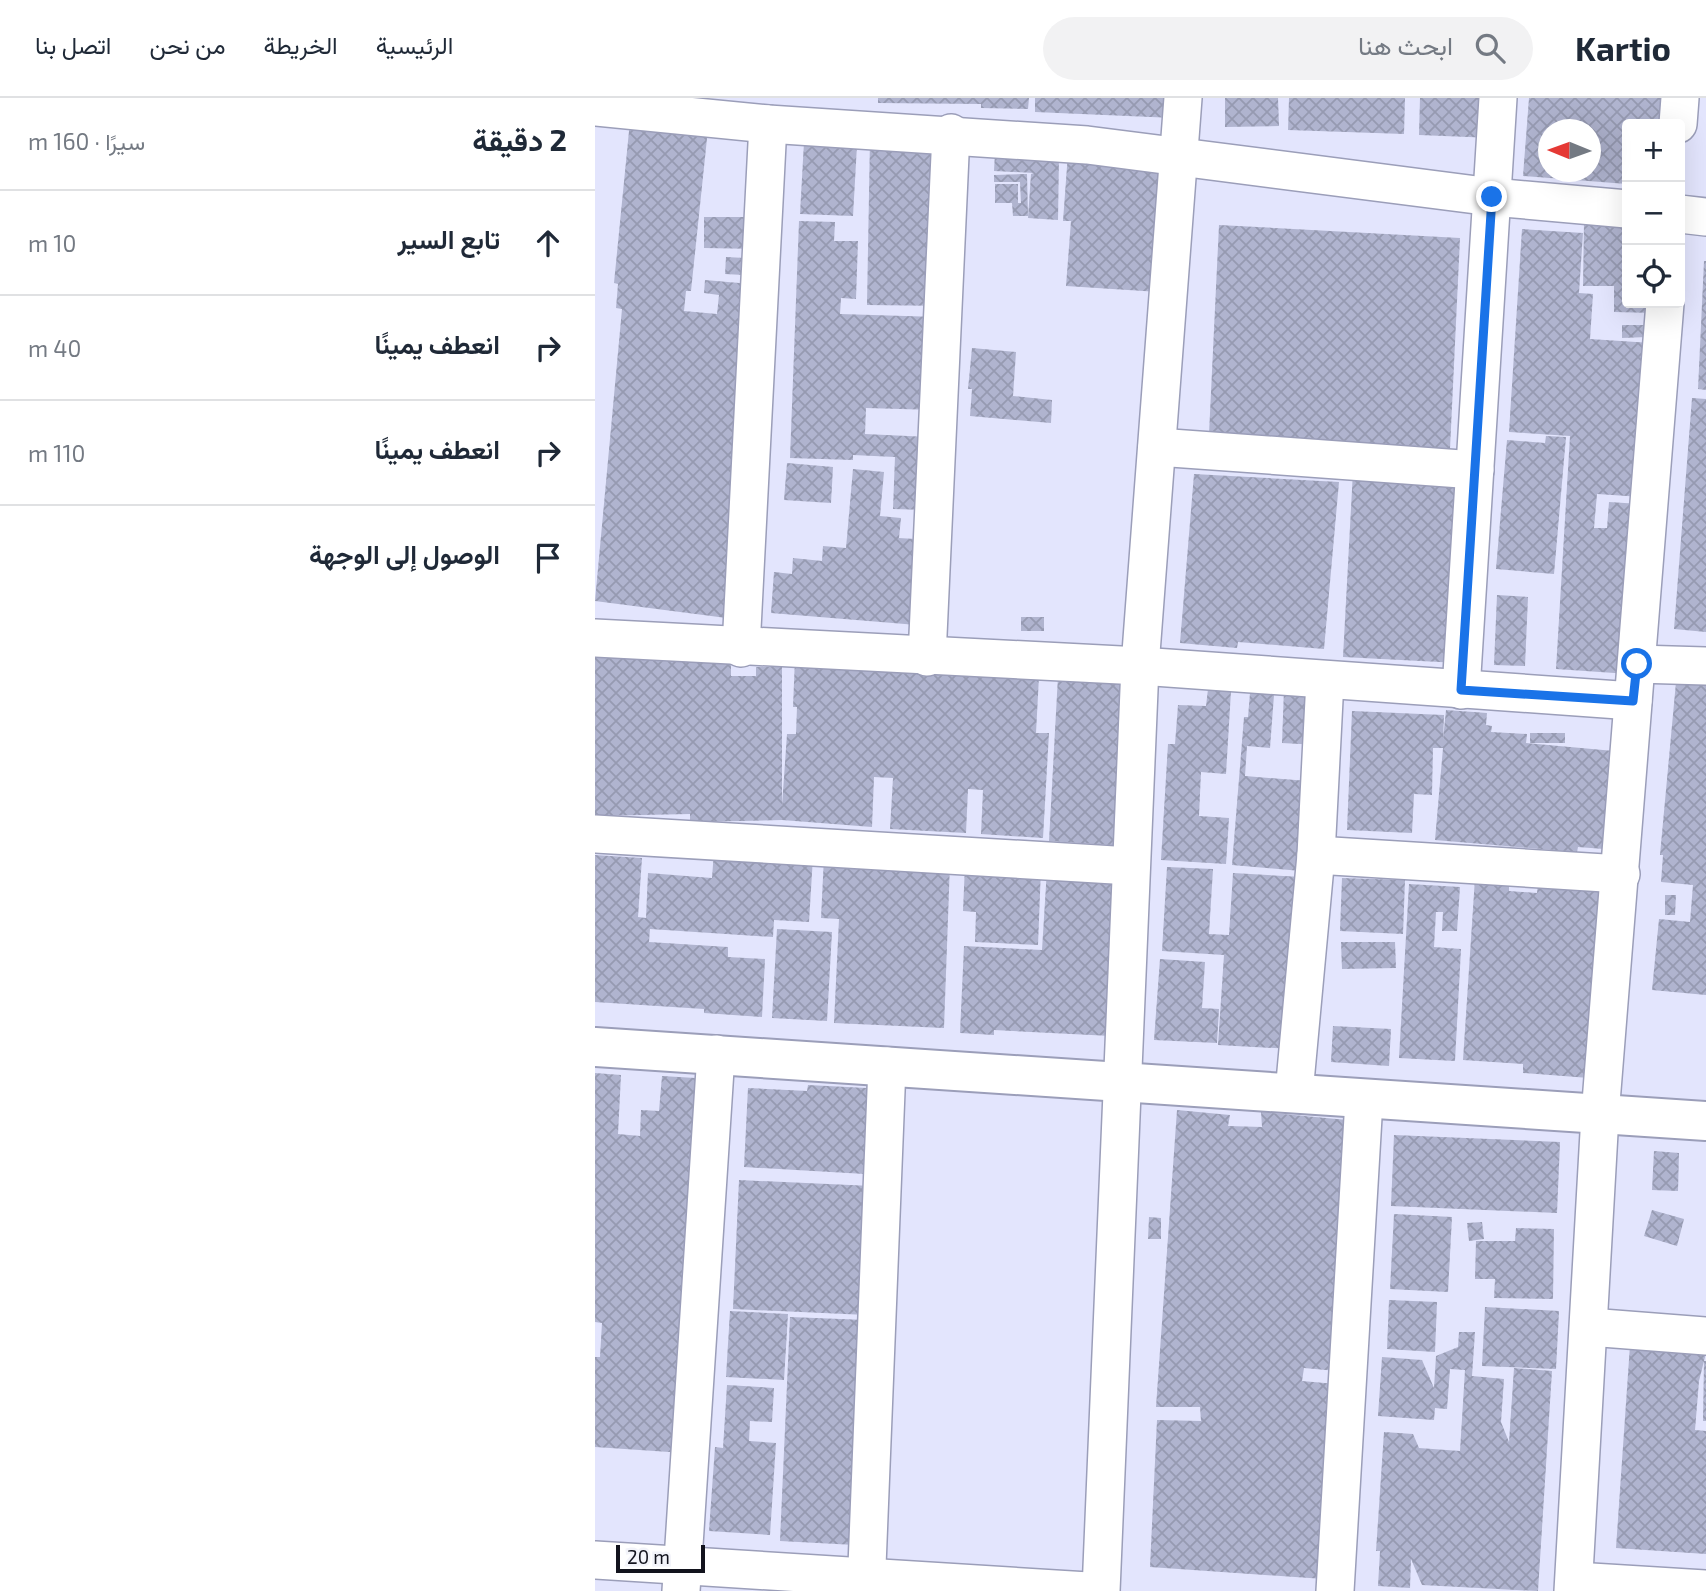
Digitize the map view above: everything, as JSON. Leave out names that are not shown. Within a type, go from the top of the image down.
[{"type":"street","points":[[1101,1591],[1120,1084],[1140,666],[1183,98]]},
{"type":"street","points":[[1461,690],[1498,98]]},
{"type":"street","points":[[1678,119],[1680,98]]},
{"type":"street","points":[[595,107],[768,124],[1087,145],[1179,159],[1492,197],[1622,209]]},
{"type":"street","points":[[741,648],[768,124]]},
{"type":"street","points":[[927,657],[951,134]]},
{"type":"street","points":[[1685,215],[1706,217]]},
{"type":"street","points":[[1665,308],[1601,1115],[1574,1586],[1706,1589]]},
{"type":"street","points":[[1157,447],[1475,470]]},
{"type":"street","points":[[595,638],[741,648],[1140,666],[1633,701]]},
{"type":"street","points":[[1637,664],[1706,666]]},
{"type":"street","points":[[1294,1094],[1316,855],[1325,680]]},
{"type":"street","points":[[595,834],[1131,866]]},
{"type":"street","points":[[1316,855],[1621,874]]},
{"type":"street","points":[[595,1047],[1706,1121]]},
{"type":"street","points":[[682,1579],[716,1054]]},
{"type":"street","points":[[867,1584],[887,1066]]},
{"type":"street","points":[[1335,1591],[1364,1100]]},
{"type":"street","points":[[1589,1327],[1706,1336]]},
{"type":"street","points":[[595,1560],[682,1579],[1087,1591]]},
{"type":"building","points":[[878,98],[1029,98],[1028,109],[981,108],[981,104],[878,103]]},
{"type":"building","points":[[1035,98],[1175,98],[1174,118],[1035,112]]},
{"type":"building","points":[[1225,98],[1278,98],[1279,126],[1225,127]]},
{"type":"building","points":[[1289,98],[1405,98],[1404,134],[1288,130]]},
{"type":"building","points":[[1420,98],[1499,98],[1493,138],[1419,135]]},
{"type":"building","points":[[1529,98],[1670,98],[1668,119],[1622,119],[1622,184],[1601,182],[1601,119],[1538,119],[1538,177],[1523,176]]},
{"type":"building","points":[[630,121],[708,129],[691,291],[686,291],[684,311],[717,314],[719,295],[704,293],[705,280],[762,285],[742,620],[595,601],[622,309],[616,308],[618,284],[614,283]]},
{"type":"building","points":[[870,138],[952,140],[949,306],[867,305]]},
{"type":"building","points":[[804,142],[857,145],[853,216],[800,214]]},
{"type":"building","points":[[995,152],[1059,155],[1058,220],[1028,218],[1031,174],[1034,173],[994,171]]},
{"type":"building","points":[[1068,153],[1169,161],[1159,292],[1066,286],[1071,221],[1063,221]]},
{"type":"building","points":[[1027,174],[1028,216],[1013,216],[1012,203],[995,203],[995,184],[1018,184],[1018,203],[1021,203],[1020,182],[994,182],[994,175]]},
{"type":"building","points":[[704,217],[760,217],[759,249],[704,248]]},
{"type":"building","points":[[799,221],[835,222],[834,241],[858,241],[856,299],[841,298],[840,314],[938,317],[935,410],[866,408],[865,434],[929,437],[926,510],[893,509],[895,457],[853,455],[853,460],[790,458]]},
{"type":"building","points":[[1584,223],[1622,224],[1622,308],[1655,308],[1655,313],[1614,312],[1614,286],[1583,286]]},
{"type":"building","points":[[1219,225],[1460,238],[1450,449],[1209,434]]},
{"type":"building","points":[[1522,229],[1583,233],[1579,293],[1593,294],[1590,339],[1651,343],[1642,497],[1597,494],[1594,528],[1607,528],[1609,502],[1640,504],[1629,674],[1556,669],[1570,436],[1509,432]]},
{"type":"building","points":[[726,257],[764,259],[762,276],[725,274]]},
{"type":"building","points":[[1706,261],[1706,390],[1698,389]]},
{"type":"building","points":[[1622,325],[1647,325],[1647,337],[1622,338]]},
{"type":"building","points":[[972,348],[1016,352],[1013,396],[1052,400],[1051,423],[970,416],[972,389],[968,389]]},
{"type":"building","points":[[1692,398],[1706,399],[1706,632],[1674,629]]},
{"type":"building","points":[[1546,436],[1566,437],[1554,574],[1496,569],[1507,440],[1545,443]]},
{"type":"building","points":[[787,463],[833,467],[831,503],[784,500]]},
{"type":"building","points":[[853,469],[884,472],[880,516],[901,518],[899,538],[915,539],[917,625],[771,613],[774,572],[792,574],[793,558],[822,561],[823,546],[846,548]]},
{"type":"building","points":[[1353,471],[1396,473],[1396,483],[1468,487],[1459,663],[1343,657]]},
{"type":"building","points":[[1194,474],[1339,482],[1324,649],[1238,642],[1237,648],[1180,643]]},
{"type":"building","points":[[1497,595],[1528,597],[1525,666],[1494,665]]},
{"type":"building","points":[[1021,617],[1044,617],[1044,631],[1021,631]]},
{"type":"building","points":[[658,644],[657,661],[731,662],[731,676],[756,676],[756,667],[782,667],[782,806],[787,734],[796,734],[797,707],[793,707],[795,658],[1039,676],[1036,733],[1049,733],[1043,838],[981,834],[983,790],[968,789],[966,833],[890,829],[893,778],[874,777],[872,827],[782,820],[690,822],[690,814],[595,816],[595,650]]},
{"type":"building","points":[[1058,676],[1125,679],[1126,846],[1049,841]]},
{"type":"building","points":[[1676,682],[1706,685],[1706,995],[1652,990],[1659,919],[1690,922],[1693,885],[1661,882],[1663,855],[1660,855]]},
{"type":"building","points":[[1208,689],[1231,691],[1226,774],[1201,772],[1199,816],[1229,818],[1226,864],[1161,860],[1168,744],[1175,744],[1178,705],[1206,706]]},
{"type":"building","points":[[1284,689],[1320,690],[1318,745],[1282,743]]},
{"type":"building","points":[[1250,693],[1274,695],[1270,748],[1247,746],[1245,776],[1308,781],[1301,871],[1232,865],[1244,717],[1248,717]]},
{"type":"building","points":[[1446,710],[1487,713],[1486,725],[1492,726],[1491,732],[1527,734],[1526,743],[1625,752],[1617,850],[1578,847],[1577,852],[1435,840],[1443,748],[1433,748],[1432,795],[1414,794],[1412,833],[1347,830],[1352,711],[1444,715],[1443,740]]},
{"type":"building","points":[[1530,733],[1565,733],[1565,743],[1530,743]]},
{"type":"building","points":[[714,851],[813,857],[809,922],[774,920],[773,937],[650,929],[649,942],[728,947],[728,957],[765,959],[762,1017],[704,1013],[704,1009],[595,1002],[595,855],[642,858],[638,917],[646,918],[648,873],[712,878]]},
{"type":"building","points":[[824,857],[950,863],[944,1028],[834,1023],[839,919],[821,918]]},
{"type":"building","points":[[965,865],[1041,868],[1038,945],[975,942],[976,912],[963,911]]},
{"type":"building","points":[[1167,867],[1213,869],[1209,934],[1229,935],[1233,873],[1302,877],[1292,1049],[1218,1045],[1224,955],[1162,951]]},
{"type":"building","points":[[1047,869],[1120,873],[1111,1036],[994,1030],[994,1035],[960,1033],[964,946],[1042,950]]},
{"type":"building","points":[[1342,878],[1405,880],[1403,934],[1340,931]]},
{"type":"building","points":[[1475,878],[1509,880],[1509,891],[1537,893],[1538,883],[1614,888],[1602,1079],[1523,1073],[1523,1064],[1463,1060]]},
{"type":"building","points":[[1409,884],[1460,887],[1457,931],[1442,931],[1443,912],[1436,912],[1434,947],[1461,949],[1455,1061],[1399,1058]]},
{"type":"building","points":[[1665,895],[1676,895],[1675,915],[1665,915]]},
{"type":"building","points":[[777,929],[832,932],[827,1021],[772,1018]]},
{"type":"building","points":[[1341,942],[1395,942],[1396,968],[1342,969]]},
{"type":"building","points":[[1160,959],[1205,962],[1202,1008],[1219,1009],[1217,1043],[1154,1040]]},
{"type":"building","points":[[1333,1026],[1391,1029],[1389,1066],[1331,1062]]},
{"type":"building","points":[[595,1073],[621,1075],[618,1134],[640,1136],[641,1110],[659,1111],[662,1076],[712,1079],[684,1453],[595,1447],[595,1357],[600,1357],[602,1323],[595,1322]]},
{"type":"building","points":[[808,1085],[886,1089],[882,1175],[744,1167],[748,1088],[807,1091]]},
{"type":"building","points":[[1177,1110],[1230,1115],[1228,1126],[1262,1127],[1261,1112],[1358,1121],[1337,1371],[1304,1368],[1302,1381],[1336,1384],[1324,1579],[1150,1567],[1157,1420],[1201,1421],[1200,1407],[1156,1407]]},
{"type":"building","points":[[1394,1135],[1560,1142],[1557,1213],[1391,1206]]},
{"type":"building","points":[[1654,1151],[1679,1153],[1678,1191],[1652,1190]]},
{"type":"building","points":[[739,1180],[872,1186],[867,1315],[733,1309]]},
{"type":"building","points":[[1652,1210],[1684,1219],[1677,1246],[1644,1236]]},
{"type":"building","points":[[1394,1214],[1452,1217],[1448,1292],[1390,1289]]},
{"type":"building","points":[[1149,1217],[1161,1218],[1161,1239],[1148,1239]]},
{"type":"building","points":[[1482,1222],[1484,1239],[1469,1241],[1467,1223]]},
{"type":"building","points":[[1516,1228],[1554,1229],[1553,1299],[1494,1298],[1495,1279],[1475,1279],[1476,1241],[1515,1241]]},
{"type":"building","points":[[1389,1300],[1437,1302],[1435,1352],[1387,1349]]},
{"type":"building","points":[[1485,1307],[1559,1311],[1556,1369],[1482,1366]]},
{"type":"building","points":[[730,1311],[788,1314],[784,1380],[726,1377]]},
{"type":"building","points":[[790,1317],[866,1320],[855,1545],[780,1541]]},
{"type":"building","points":[[1459,1332],[1475,1332],[1472,1376],[1504,1379],[1501,1422],[1509,1442],[1514,1368],[1552,1371],[1538,1591],[1422,1585],[1411,1559],[1410,1588],[1378,1586],[1380,1551],[1376,1551],[1384,1432],[1413,1434],[1419,1448],[1460,1451],[1465,1370],[1450,1369],[1447,1409],[1435,1408],[1434,1420],[1378,1416],[1382,1357],[1422,1360],[1434,1388],[1436,1356],[1458,1347]]},
{"type":"building","points":[[1630,1345],[1706,1353],[1699,1381],[1695,1430],[1706,1431],[1706,1554],[1616,1548]]},
{"type":"building","points":[[1706,1361],[1706,1421],[1703,1421]]},
{"type":"building","points":[[727,1385],[774,1388],[772,1422],[750,1421],[749,1441],[776,1443],[770,1535],[709,1531],[715,1447],[723,1448]]},
{"type":"route","points":[[1492,197],[1461,690],[1633,701],[1637,664]]}]
